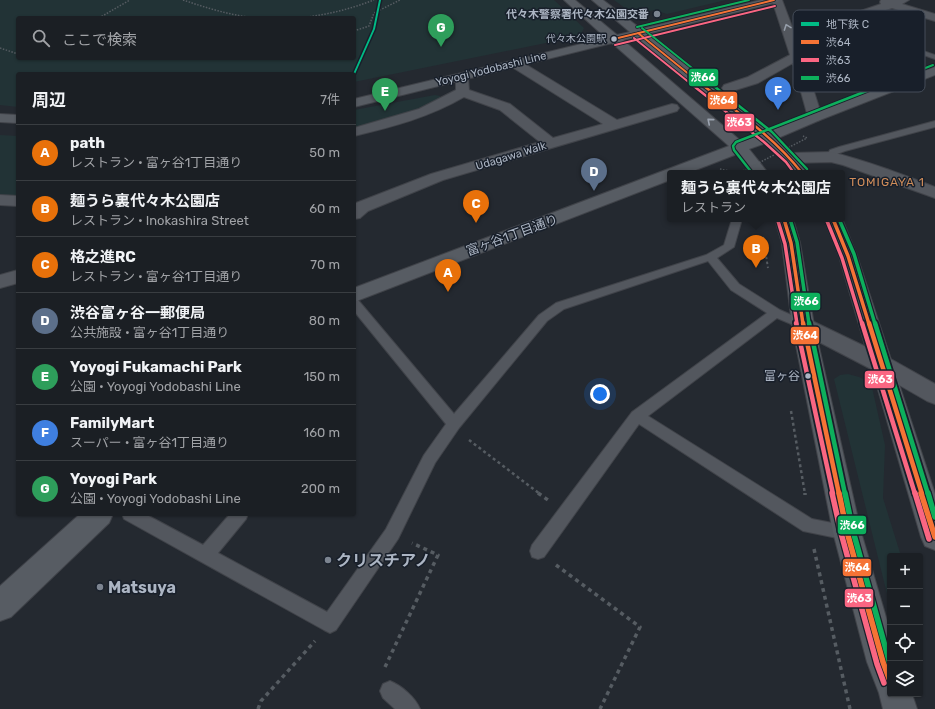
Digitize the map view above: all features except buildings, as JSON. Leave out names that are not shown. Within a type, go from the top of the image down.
[{"type":"main road","points":[[569,0],[739,147],[758,170]]},
{"type":"main road","points":[[597,0],[768,137],[790,158],[800,170]]},
{"type":"main road","name":"Yoyogi Yodobashi Line","points":[[356,102],[462,78],[774,0]]},
{"type":"main road","name":"富ヶ谷1丁目通り","points":[[925,75],[935,71]]},
{"type":"main road","name":"富ヶ谷1丁目通り","points":[[681,170],[880,92]]},
{"type":"main road","name":"Yoyogi Yodobashi Line","points":[[356,96],[392,93]]},
{"type":"main road","points":[[0,118],[16,119]]},
{"type":"main road","points":[[0,127],[16,127]]},
{"type":"main road","name":"富ヶ谷1丁目通り","points":[[356,293],[667,176]]},
{"type":"main road","points":[[785,222],[791,243],[803,325],[847,532],[887,673]]},
{"type":"main road","points":[[834,222],[848,256],[935,537]]},
{"type":"main road","points":[[0,606],[97,516]]},
{"type":"main road","points":[[896,697],[900,709]]},
{"type":"street","points":[[777,0],[793,45]]},
{"type":"street","points":[[878,0],[910,10]]},
{"type":"street","points":[[873,10],[904,0]]},
{"type":"street","points":[[925,15],[935,18]]},
{"type":"street","points":[[729,88],[753,80],[793,58]]},
{"type":"street","points":[[516,64],[615,125]]},
{"type":"street","points":[[462,78],[463,92]]},
{"type":"street","points":[[356,132],[396,122],[427,111],[463,92],[505,107],[546,140]]},
{"type":"street","points":[[808,92],[815,117]]},
{"type":"street","name":"Udagawa Walk","points":[[356,212],[362,207],[437,177],[546,140],[615,125],[672,108]]},
{"type":"street","points":[[468,160],[546,140]]},
{"type":"street","points":[[790,158],[831,158],[848,161],[890,175],[935,193]]},
{"type":"street","points":[[0,200],[16,201]]},
{"type":"street","points":[[0,282],[16,277]]},
{"type":"street","points":[[803,325],[881,364],[935,395]]},
{"type":"lane","points":[[925,54],[935,57]]},
{"type":"lane","points":[[831,158],[834,152],[842,149],[884,136],[935,124]]},
{"type":"lane","points":[[134,516],[330,624],[392,534],[429,459],[454,424],[543,318],[560,306],[710,257],[729,247],[736,222]]},
{"type":"lane","points":[[710,257],[735,287],[776,313],[803,325]]},
{"type":"lane","points":[[356,305],[454,424]]},
{"type":"lane","points":[[538,551],[567,514],[637,416],[776,313]]},
{"type":"lane","points":[[637,416],[810,526],[847,532]]},
{"type":"lane","points":[[206,556],[238,516]]},
{"type":"lane","points":[[390,691],[410,709]]},
{"type":"path","points":[[102,16],[130,0]]},
{"type":"path","points":[[183,0],[210,9],[245,16]]},
{"type":"path","points":[[299,16],[331,13],[362,5],[374,0]]},
{"type":"path","points":[[356,29],[369,26],[374,13],[400,0]]},
{"type":"path","points":[[0,48],[16,53]]},
{"type":"path","points":[[745,170],[807,138],[803,136]]},
{"type":"path","points":[[720,169],[725,170]]},
{"type":"path","points":[[761,231],[769,274]]},
{"type":"path","points":[[454,424],[470,441],[567,514]]},
{"type":"path","points":[[390,691],[381,674],[438,555],[428,551]]},
{"type":"path","points":[[538,551],[640,627],[600,709]]},
{"type":"path","points":[[258,709],[261,701],[330,624]]},
{"type":"shaded area","points":[[0,0],[554,0],[584,28],[580,36],[356,82],[356,72],[16,72],[16,107],[0,105]]},
{"type":"shaded area","points":[[614,0],[726,0],[667,14],[654,10],[638,14],[629,11]]},
{"type":"shaded area","points":[[435,95],[440,96],[440,100],[398,117],[356,128],[356,110]]},
{"type":"shaded area","points":[[0,135],[16,136],[16,196],[0,195]]},
{"type":"shaded area","points":[[848,374],[859,377],[871,383],[885,445],[883,498],[900,553],[887,553],[887,594],[834,379],[840,375]]},
{"type":"metro line","name":"C","points":[[355,72],[374,29],[380,0]]},
{"type":"transit line","name":"渋66","points":[[637,27],[749,0]]},
{"type":"transit line","name":"渋64","points":[[614,39],[774,0]]},
{"type":"transit line","name":"渋63","points":[[615,45],[775,6]]},
{"type":"transit line","name":"渋66","points":[[642,28],[772,132],[807,169]]},
{"type":"transit line","name":"渋64","points":[[638,33],[768,137],[790,158],[800,170]]},
{"type":"transit line","name":"渋63","points":[[634,38],[764,142],[786,162],[792,170]]},
{"type":"transit line","name":"渋66","points":[[925,68],[933,65]]},
{"type":"transit line","name":"渋66","points":[[750,170],[734,150],[733,146],[736,142],[864,92]]},
{"type":"transit line","name":"渋63","points":[[778,222],[785,244],[797,326],[841,533],[877,664],[884,683]]},
{"type":"transit line","name":"渋64","points":[[785,222],[791,243],[803,325],[847,532],[887,673]]},
{"type":"transit line","name":"渋66","points":[[791,222],[797,242],[809,324],[853,531],[889,661]]},
{"type":"transit line","name":"渋63","points":[[827,222],[842,258],[929,539]]},
{"type":"transit line","name":"渋64","points":[[834,222],[848,256],[935,537]]},
{"type":"transit line","name":"渋66","points":[[840,222],[854,254],[935,517]]},
{"type":"place","name":"代々木警察署代々木公園交番","points":[[657,14]]},
{"type":"place","name":"代々木公園駅","points":[[614,39]]},
{"type":"place","name":"Yoyogi Park","points":[[441,47]]},
{"type":"place","name":"FamilyMart","points":[[778,110]]},
{"type":"place","name":"Yoyogi Fukamachi Park","points":[[385,111]]},
{"type":"place","name":"渋谷富ヶ谷一郵便局","points":[[594,191]]},
{"type":"place","name":"格之進RC","points":[[476,223]]},
{"type":"place","name":"麺うら裏代々木公園店","points":[[756,268]]},
{"type":"place","name":"path","points":[[448,292]]},
{"type":"place","name":"富ヶ谷","points":[[808,376]]},
{"type":"place","name":"クリスチアノ","points":[[328,560]]},
{"type":"place","name":"Matsuya","points":[[100,587]]},
{"type":"district","name":"TOMIGAYA 1","points":[[887,182]]}]
